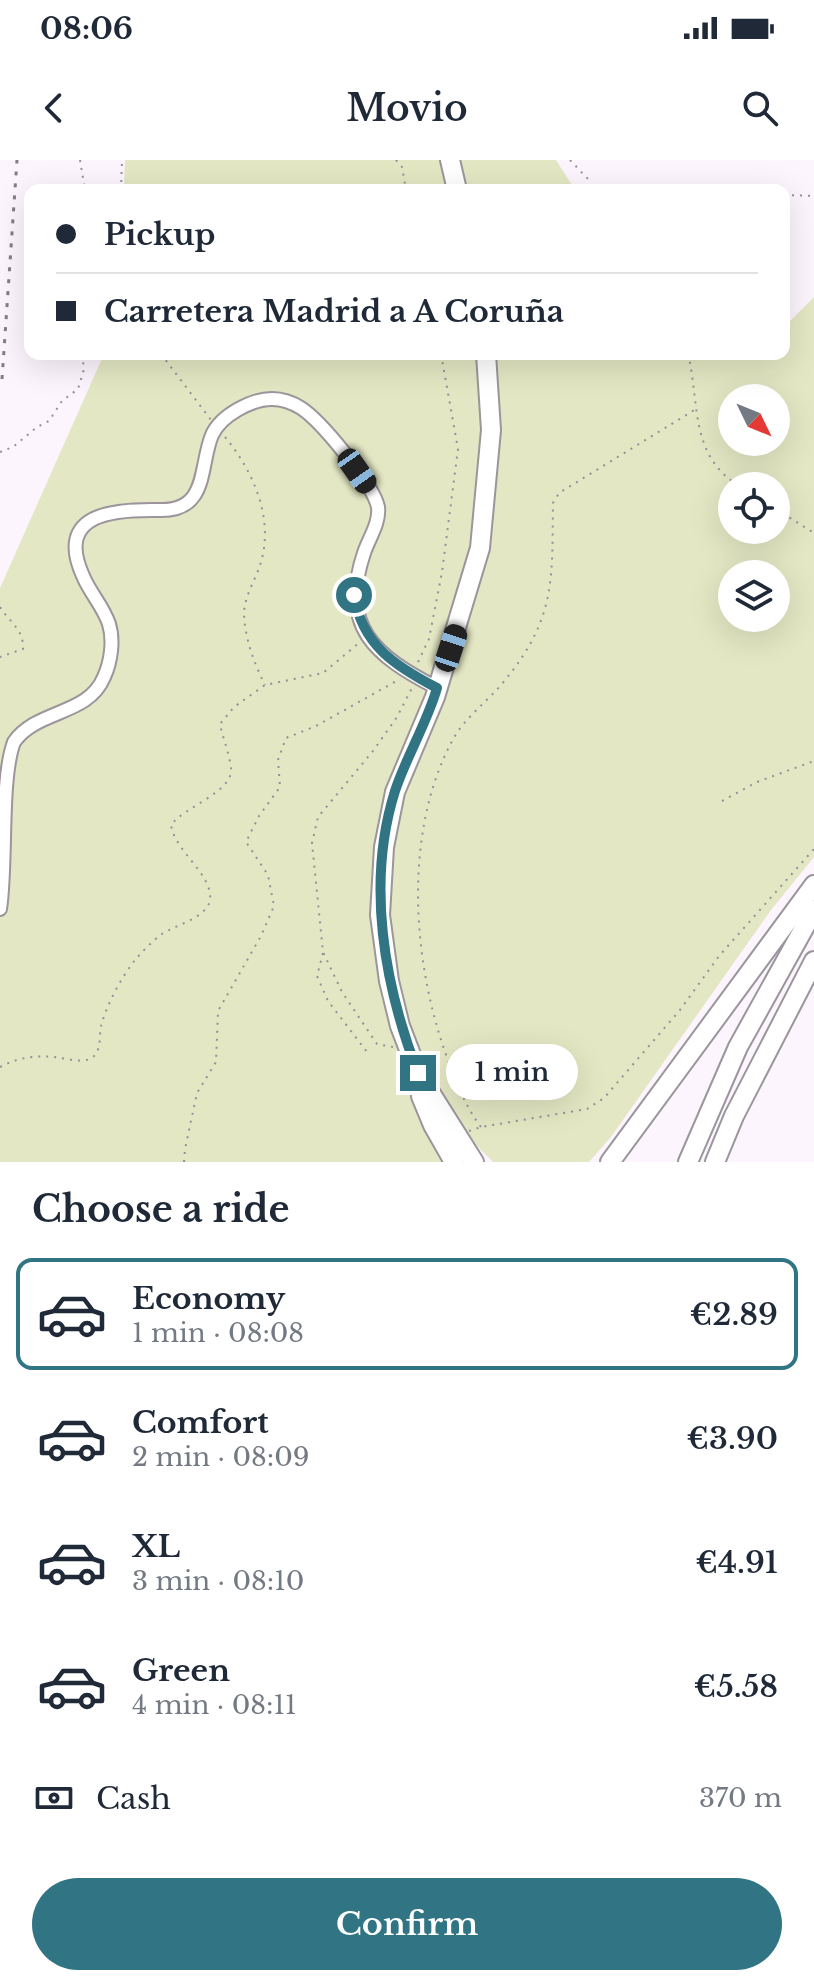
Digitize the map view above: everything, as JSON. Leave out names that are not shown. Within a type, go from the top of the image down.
[{"type":"highway","points":[[450,160],[456,184]]},
{"type":"highway","points":[[474,1162],[418,1073],[389,981],[380,915],[384,847],[395,792],[437,688],[480,548],[491,430],[486,360]]},
{"type":"highway","points":[[610,1162],[814,885]]},
{"type":"highway","points":[[688,1162],[738,1047],[814,910]]},
{"type":"highway","points":[[715,1162],[734,1116],[814,961]]},
{"type":"highway","points":[[724,1162],[772,1044]]},
{"type":"highway","points":[[418,1073],[421,1100],[454,1162]]},
{"type":"street","points":[[0,909],[3,786],[8,755],[14,743],[32,724],[90,699],[100,687],[109,658],[109,626],[79,565],[76,550],[78,539],[90,521],[102,513],[127,509],[174,509],[187,503],[202,481],[213,434],[240,409],[271,399],[298,406],[325,429],[374,495],[378,509],[377,524],[358,571],[354,595],[357,614],[377,648],[414,676],[437,688]]},
{"type":"path","points":[[80,160],[84,184]]},
{"type":"path","points":[[121,184],[122,160]]},
{"type":"path","points":[[396,160],[402,167],[405,184]]},
{"type":"path","points":[[570,160],[590,184]]},
{"type":"path","points":[[790,195],[814,196]]},
{"type":"path","points":[[0,452],[13,447],[49,421],[62,401],[78,389],[84,369],[83,360]]},
{"type":"path","points":[[166,360],[243,458],[267,529],[261,565],[244,611],[254,664],[265,685]]},
{"type":"path","points":[[409,1049],[377,1044],[342,992],[323,952],[312,843],[318,817],[397,717],[429,639],[442,572],[458,449],[442,360]]},
{"type":"path","points":[[689,360],[698,430],[710,457],[722,472]]},
{"type":"path","points":[[481,1127],[468,1110],[444,1050],[425,972],[419,864],[432,788],[458,729],[506,680],[538,633],[552,582],[553,503],[559,493],[696,409]]},
{"type":"path","points":[[790,518],[814,533]]},
{"type":"path","points":[[0,607],[16,625],[24,643],[23,649],[0,657]]},
{"type":"path","points":[[0,1067],[24,1057],[87,1060],[95,1055],[99,1048],[102,1021],[136,959],[159,936],[202,913],[208,905],[210,896],[207,886],[176,843],[171,825],[177,817],[221,789],[229,778],[232,770],[220,724],[234,707],[265,685],[323,673],[368,637]]},
{"type":"path","points":[[184,1162],[197,1093],[216,1062],[218,1011],[261,936],[274,906],[268,875],[246,842],[259,816],[280,787],[278,760],[286,738],[316,726],[391,682],[414,676]]},
{"type":"path","points":[[722,801],[757,782],[814,761]]},
{"type":"path","points":[[457,1136],[481,1127],[587,1109],[604,1098],[680,1010],[719,956],[814,849]]},
{"type":"path","points":[[323,952],[317,976],[328,1001],[367,1052]]},
{"type":"green space","points":[[125,160],[556,160],[571,184],[124,184]]},
{"type":"green space","points":[[814,297],[814,857],[771,910],[611,1137],[589,1162],[493,1162],[468,1137],[439,1156],[442,1162],[0,1162],[0,588],[101,360],[790,360],[790,321]]},
{"type":"railway","points":[[2,379],[17,160]]},
{"type":"route","points":[[354,595],[363,628],[377,648],[417,678],[437,688],[395,792],[384,847],[380,915],[389,981],[400,1026],[418,1073]]}]
